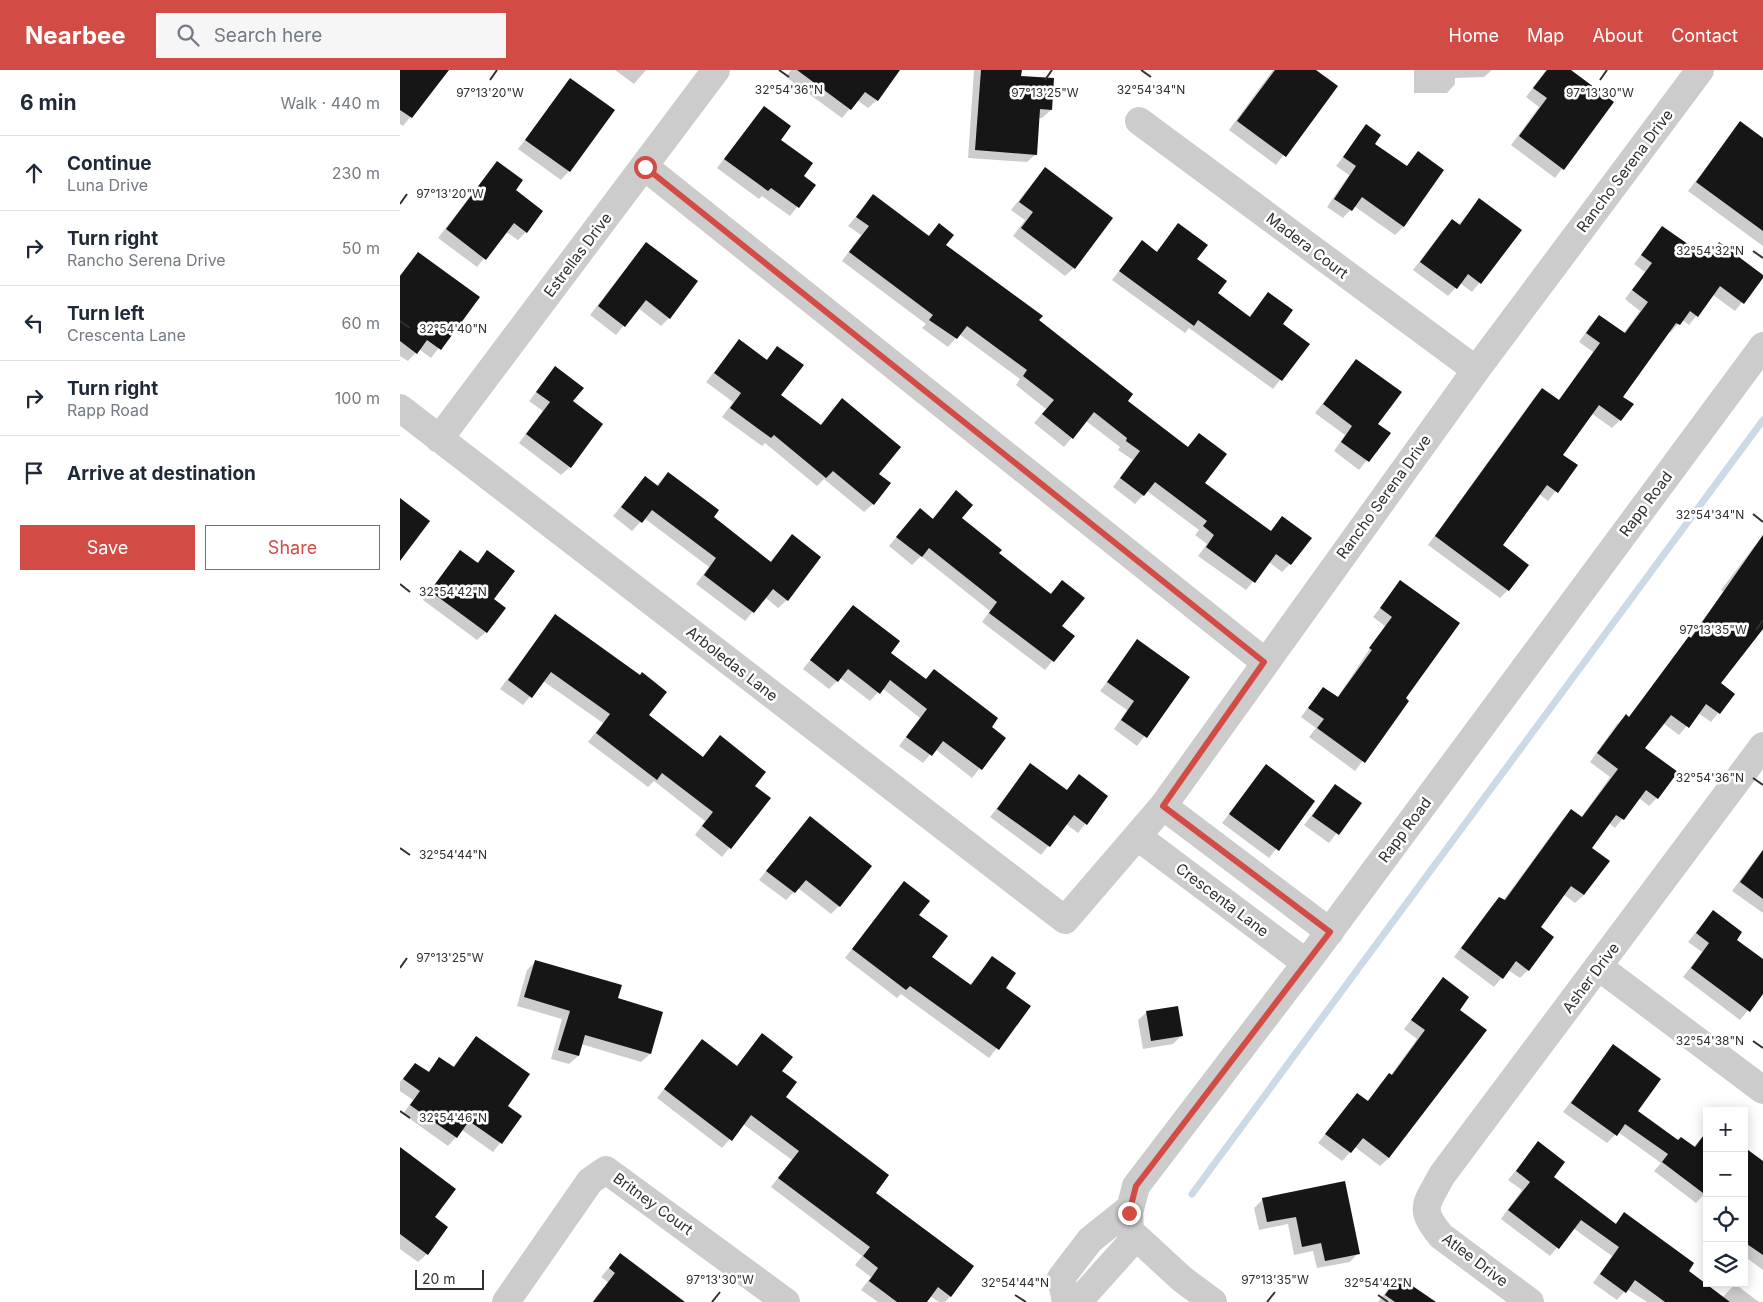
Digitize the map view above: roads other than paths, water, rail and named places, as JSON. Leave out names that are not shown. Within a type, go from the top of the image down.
[{"type":"street","name":"Estrellas Drive","points":[[439,439],[716,70]]},
{"type":"street","name":"Rancho Serena Drive","points":[[1065,920],[1138,838],[1163,806],[1264,662],[1476,370],[1700,70]]},
{"type":"street","name":"Madera Court","points":[[1139,121],[1476,370]]},
{"type":"street","points":[[645,167],[1264,662]]},
{"type":"street","name":"Rapp Road","points":[[1136,1237],[1130,1231],[1130,1208],[1136,1186],[1330,932],[1763,346]]},
{"type":"street","name":"Arboledas Lane","points":[[400,408],[1065,920]]},
{"type":"street","name":"Asher Drive","points":[[1426,1212],[1426,1204],[1442,1175],[1763,746]]},
{"type":"street","points":[[1163,806],[1330,932]]},
{"type":"street","name":"Crescenta Lane","points":[[1138,838],[1306,963]]},
{"type":"street","points":[[1599,967],[1763,1090]]},
{"type":"street","name":"Britney Court","points":[[506,1302],[590,1181],[606,1170],[786,1302]]},
{"type":"street","points":[[1130,1208],[1090,1240],[1061,1278],[1068,1302],[1084,1294],[1136,1237],[1182,1279],[1213,1302]]},
{"type":"street","name":"Atlee Drive","points":[[1426,1212],[1430,1222],[1442,1236],[1530,1302]]},
{"type":"waterway","points":[[1192,1194],[1763,420]]}]
